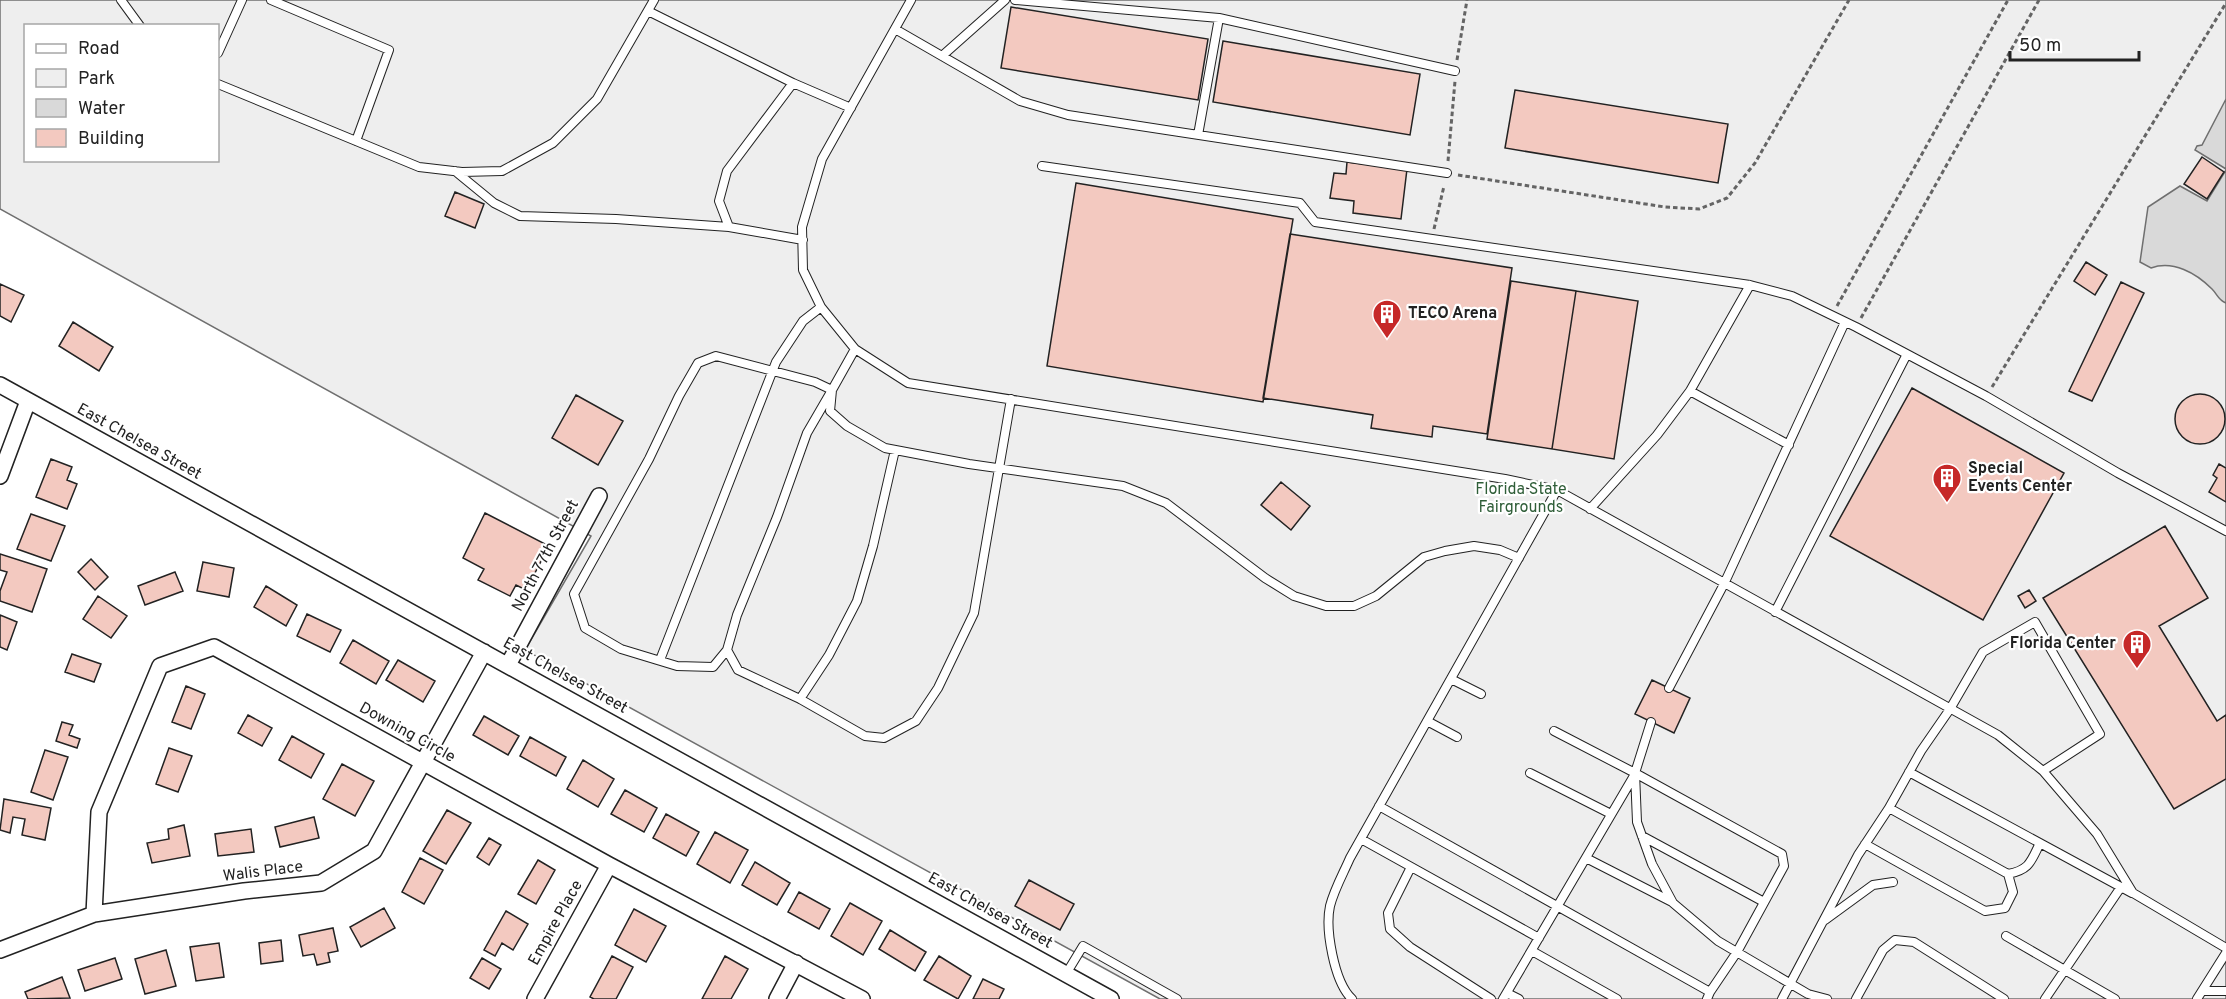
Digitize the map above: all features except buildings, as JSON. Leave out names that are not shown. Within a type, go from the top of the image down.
[{"type":"street","name":"East Chelsea Street","points":[[0,385],[1112,999]]},
{"type":"street","points":[[0,476],[28,401]]},
{"type":"street","name":"North 77th Street","points":[[508,665],[599,496]]},
{"type":"street","name":"Downing Circle","points":[[94,914],[99,812],[160,666],[214,647],[609,865],[862,999]]},
{"type":"street","name":"Walis Place","points":[[0,950],[94,914],[244,891],[321,883],[374,851],[484,652]]},
{"type":"street","name":"Empire Place","points":[[535,999],[609,865]]},
{"type":"street","points":[[777,999],[796,963]]},
{"type":"lane","points":[[121,0],[139,24]]},
{"type":"lane","points":[[219,51],[243,0]]},
{"type":"lane","points":[[272,0],[389,50],[356,141]]},
{"type":"lane","points":[[219,84],[419,167],[455,171],[502,171],[554,143],[597,99],[654,0]]},
{"type":"lane","points":[[911,0],[822,159],[802,227],[803,270],[821,307],[855,349],[908,383],[1505,479],[1557,490],[1998,735],[2043,771],[2097,834],[2133,893]]},
{"type":"lane","points":[[942,56],[1005,0]]},
{"type":"lane","points":[[1015,0],[1220,18],[1455,71]]},
{"type":"lane","points":[[648,11],[793,83],[850,108]]},
{"type":"lane","points":[[1198,135],[1220,18]]},
{"type":"lane","points":[[895,29],[1020,101],[1068,115],[1447,173]]},
{"type":"lane","points":[[729,227],[719,201],[728,171],[793,83]]},
{"type":"lane","points":[[1042,166],[1300,203],[1314,222],[1750,285],[1792,296],[1986,396],[2118,473],[2226,531]]},
{"type":"lane","points":[[455,171],[494,203],[520,216],[616,219],[729,227],[803,240]]},
{"type":"lane","points":[[1590,509],[1657,435],[1690,391],[1750,285]]},
{"type":"lane","points":[[660,660],[776,362],[803,321],[821,307]]},
{"type":"lane","points":[[1669,688],[1724,584],[1845,322]]},
{"type":"lane","points":[[832,390],[815,382],[716,356],[698,363],[679,396],[649,459],[574,594],[585,627],[621,649],[677,666],[713,667],[727,650],[737,615],[777,517],[807,433],[832,390],[855,349]]},
{"type":"lane","points":[[1775,612],[1906,354]]},
{"type":"lane","points":[[832,390],[830,411],[847,426],[885,448],[1123,486],[1166,503],[1217,544],[1294,596],[1326,606],[1354,606],[1376,596],[1424,557],[1445,550],[1474,546],[1500,550],[1519,558]]},
{"type":"lane","points":[[1690,391],[1789,445]]},
{"type":"lane","points":[[727,650],[738,670],[800,699],[865,736],[884,738],[916,722],[938,688],[974,614],[1011,399]]},
{"type":"lane","points":[[800,699],[829,655],[857,601],[896,450]]},
{"type":"lane","points":[[1352,999],[1345,992],[1330,946],[1330,907],[1360,839],[1557,490]]},
{"type":"lane","points":[[1782,999],[1865,844],[1889,808],[1921,751],[1950,709],[1983,651],[2035,622],[2100,734],[2043,771]]},
{"type":"lane","points":[[1450,679],[1481,694]]},
{"type":"lane","points":[[1427,721],[1458,737]]},
{"type":"lane","points":[[1519,999],[1505,996],[1635,772],[1651,722]]},
{"type":"lane","points":[[1379,806],[1558,906],[1709,995],[1737,952],[1784,866],[1782,854],[1635,772],[1554,731]]},
{"type":"lane","points":[[1635,772],[1637,822],[1652,864],[1673,903]]},
{"type":"lane","points":[[1909,772],[2133,893],[2226,951],[2197,999]]},
{"type":"lane","points":[[1530,773],[1611,814]]},
{"type":"lane","points":[[1889,808],[2008,874],[2020,872],[2029,866],[2040,843]]},
{"type":"lane","points":[[1642,836],[1764,902]]},
{"type":"lane","points":[[1360,839],[1539,939]]},
{"type":"lane","points":[[1865,844],[1985,911],[2005,908],[2013,892],[2008,874]]},
{"type":"lane","points":[[1586,858],[1673,903],[1718,940],[1808,994],[1827,999]]},
{"type":"lane","points":[[1410,867],[1388,913],[1390,929],[1410,947],[1491,999]]},
{"type":"lane","points":[[1823,921],[1873,885],[1893,882]]},
{"type":"lane","points":[[2045,999],[2121,887]]},
{"type":"lane","points":[[2006,936],[2115,999]]},
{"type":"lane","points":[[1856,999],[1883,950],[1895,940],[1914,942],[2004,999]]},
{"type":"lane","points":[[1066,974],[1083,946],[1177,999]]},
{"type":"lane","points":[[1532,951],[1617,999]]},
{"type":"lane","points":[[2203,991],[2226,991]]},
{"type":"path","points":[[1431,239],[1447,173],[1455,71],[1467,0]]},
{"type":"path","points":[[1447,173],[1665,207],[1699,209],[1727,198],[1755,163],[1849,0]]},
{"type":"path","points":[[1832,315],[2008,0]]},
{"type":"path","points":[[1856,327],[2039,0]]},
{"type":"path","points":[[1986,396],[2226,3]]},
{"type":"green space","name":"Florida State Fairgrounds","points":[[0,0],[2226,0],[2226,999],[1160,999],[525,650],[591,536],[0,209]]},
{"type":"water","points":[[2226,99],[2226,169],[2195,150],[2197,146],[2202,145]]},
{"type":"water","points":[[2226,170],[2226,303],[2206,283],[2191,273],[2168,266],[2151,268],[2140,262],[2148,207],[2180,186],[2207,201]]},
{"type":"place","name":"TECO Arena","points":[[1387,340]]},
{"type":"place","name":"Special Events Center","points":[[1947,504]]},
{"type":"place","name":"Florida Center","points":[[2137,670]]}]
